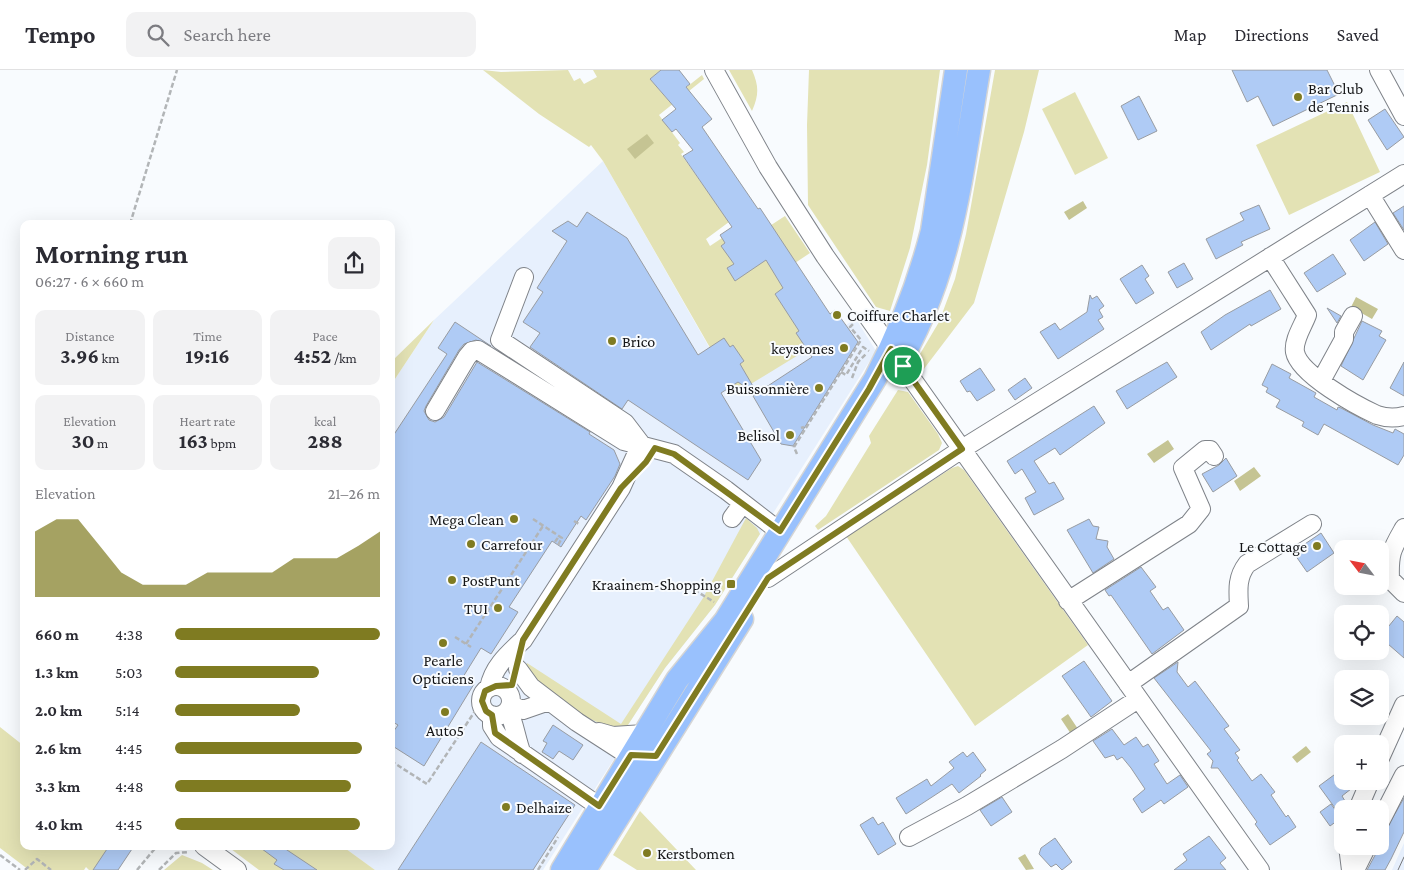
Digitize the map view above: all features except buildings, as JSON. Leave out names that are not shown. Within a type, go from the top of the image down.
[{"type":"main road","points":[[585,870],[631,755],[677,680],[725,621],[869,389],[927,250],[932,231],[956,70]]},
{"type":"main road","points":[[562,870],[656,756],[768,578],[883,354],[922,321],[946,256],[979,70]]},
{"type":"street","points":[[714,70],[795,210],[883,354],[962,449],[1260,870]]},
{"type":"street","points":[[1379,70],[1404,116]]},
{"type":"street","points":[[768,578],[962,449],[1404,174]]},
{"type":"street","points":[[1370,195],[1404,250]]},
{"type":"street","points":[[1270,257],[1307,315],[1296,341],[1295,352],[1302,366],[1321,381],[1378,415],[1398,418],[1404,416]]},
{"type":"street","points":[[524,277],[500,340],[625,423],[648,446]]},
{"type":"street","points":[[1321,381],[1344,339],[1344,332],[1352,316]]},
{"type":"street","points":[[435,411],[467,357],[472,351],[478,350],[624,441],[674,454],[780,531]]},
{"type":"street","points":[[608,812],[522,754],[495,733],[502,693],[523,640],[621,488],[646,462],[648,446]]},
{"type":"street","points":[[1068,601],[1190,524],[1201,509],[1182,468],[1205,450],[1210,450],[1214,456]]},
{"type":"street","points":[[732,518],[743,503]]},
{"type":"street","points":[[1128,684],[1239,606],[1238,582],[1240,573],[1247,564],[1312,524]]},
{"type":"street","points":[[1402,531],[1391,549],[1390,578],[1404,593]]},
{"type":"street","points":[[523,640],[507,655],[492,675],[502,693],[523,710],[549,701]]},
{"type":"street","points":[[502,693],[531,687],[617,748],[631,755],[656,756]]},
{"type":"street","points":[[909,837],[967,806],[1062,749],[1138,699]]},
{"type":"street","points":[[1389,738],[1404,705]]},
{"type":"street","points":[[591,730],[613,736],[644,734]]},
{"type":"street","points":[[1389,805],[1404,776]]},
{"type":"street","points":[[201,851],[237,870]]},
{"type":"street","points":[[1350,855],[1353,870]]},
{"type":"street","points":[[1353,870],[1362,855]]},
{"type":"path","points":[[131,220],[177,70]]},
{"type":"path","points":[[848,372],[866,343],[860,340],[850,327],[859,320]]},
{"type":"path","points":[[797,454],[794,446],[803,427],[860,340]]},
{"type":"path","points":[[863,348],[883,354]]},
{"type":"path","points":[[852,378],[863,348]]},
{"type":"path","points":[[843,368],[846,375],[858,362],[883,354]]},
{"type":"path","points":[[533,519],[562,538],[556,544]]},
{"type":"path","points":[[466,644],[543,526]]},
{"type":"path","points":[[688,586],[714,603]]},
{"type":"path","points":[[456,637],[471,648]]},
{"type":"path","points":[[395,764],[427,784],[478,708],[502,693]]},
{"type":"path","points":[[538,870],[561,833]]},
{"type":"path","points":[[137,870],[154,850]]},
{"type":"path","points":[[159,870],[181,851],[201,851]]},
{"type":"path","points":[[0,855],[20,870]]},
{"type":"path","points":[[25,870],[36,859],[51,870]]},
{"type":"shaded area","points":[[647,134],[654,143],[635,159],[627,149]]},
{"type":"shaded area","points":[[603,161],[733,389],[856,319],[876,351],[715,605],[665,668],[626,728],[620,739],[614,759],[543,870],[375,870],[348,850],[395,850],[395,379],[434,320]]},
{"type":"shaded area","points":[[1083,201],[1087,208],[1069,220],[1064,212]]},
{"type":"shaded area","points":[[1356,297],[1378,309],[1372,319],[1351,307]]},
{"type":"shaded area","points":[[1168,440],[1174,449],[1154,463],[1147,454]]},
{"type":"shaded area","points":[[1254,467],[1261,476],[1240,491],[1234,481]]},
{"type":"shaded area","points":[[1068,714],[1078,729],[1071,734],[1061,719]]},
{"type":"shaded area","points":[[1306,746],[1311,752],[1297,763],[1292,757]]},
{"type":"shaded area","points":[[1404,843],[1404,870],[1392,870]]},
{"type":"shaded area","points":[[1025,854],[1034,869],[1026,870],[1018,858]]},
{"type":"green space","points":[[483,70],[501,72],[568,70],[574,81],[580,78],[584,84],[597,77],[593,70],[661,70],[650,79],[669,101],[702,75],[704,79],[659,115],[680,143],[678,145],[684,152],[681,154],[729,222],[706,239],[710,246],[722,238],[750,239],[785,216],[810,253],[780,273],[788,285],[775,294],[793,321],[815,320],[796,333],[818,343],[736,393],[603,161],[591,145],[589,147],[539,114]]},
{"type":"green space","points":[[729,70],[752,70],[757,90],[752,111]]},
{"type":"green space","points":[[809,70],[940,70],[927,165],[910,248],[890,311],[876,307],[808,205],[807,125]]},
{"type":"green space","points":[[995,70],[1039,70],[1024,132],[974,303],[920,374],[917,359],[939,322],[955,279],[966,234]]},
{"type":"green space","points":[[1075,92],[1108,158],[1075,175],[1042,109]]},
{"type":"green space","points":[[1347,102],[1380,172],[1289,215],[1256,145]]},
{"type":"green space","points":[[434,320],[395,379],[395,358]]},
{"type":"green space","points":[[898,390],[908,392],[938,434],[942,443],[939,450],[818,530],[815,526],[826,516],[871,443],[869,436]]},
{"type":"green space","points":[[958,466],[964,470],[1088,645],[975,726],[846,536]]},
{"type":"green space","points":[[746,518],[757,528],[760,534],[715,605],[665,668],[626,728],[603,725],[576,712],[536,685],[526,668],[527,663],[621,724],[703,598]]},
{"type":"green space","points":[[0,727],[20,743],[20,850],[110,850],[112,870],[89,870],[86,867],[84,870],[29,870],[0,848]]},
{"type":"green space","points":[[640,811],[696,870],[637,870],[613,855]]},
{"type":"green space","points":[[232,850],[348,850],[375,870],[259,870]]},
{"type":"green space","points":[[182,855],[202,863],[213,870],[164,870]]},
{"type":"tram line","points":[[1398,870],[1404,857]]},
{"type":"place","name":"Bar Club de Tennis","points":[[1298,97]]},
{"type":"place","name":"Coiffure Charlet","points":[[837,315]]},
{"type":"place","name":"Brico","points":[[612,341]]},
{"type":"place","name":"keystones","points":[[844,348]]},
{"type":"place","name":"Buissonnière","points":[[819,388]]},
{"type":"place","name":"Belisol","points":[[790,435]]},
{"type":"place","name":"Mega Clean","points":[[514,519]]},
{"type":"place","name":"Carrefour","points":[[471,544]]},
{"type":"place","name":"Le Cottage","points":[[1317,546]]},
{"type":"place","name":"PostPunt","points":[[452,580]]},
{"type":"place","name":"Kraainem-Shopping","points":[[731,584]]},
{"type":"place","name":"TUI","points":[[498,608]]},
{"type":"place","name":"Pearle Opticiens","points":[[443,643]]},
{"type":"place","name":"Auto5","points":[[445,712]]},
{"type":"place","name":"Delhaize","points":[[506,807]]},
{"type":"place","name":"Kerstbomen","points":[[647,853]]},
{"type":"route","points":[[891,349],[903,366],[962,449],[768,578],[656,756],[631,755],[599,806],[499,738],[492,726],[492,715],[483,707],[482,696],[489,688],[512,685],[518,669],[523,640],[621,488],[646,462],[655,448],[674,454],[780,531],[869,389],[891,349]]}]
